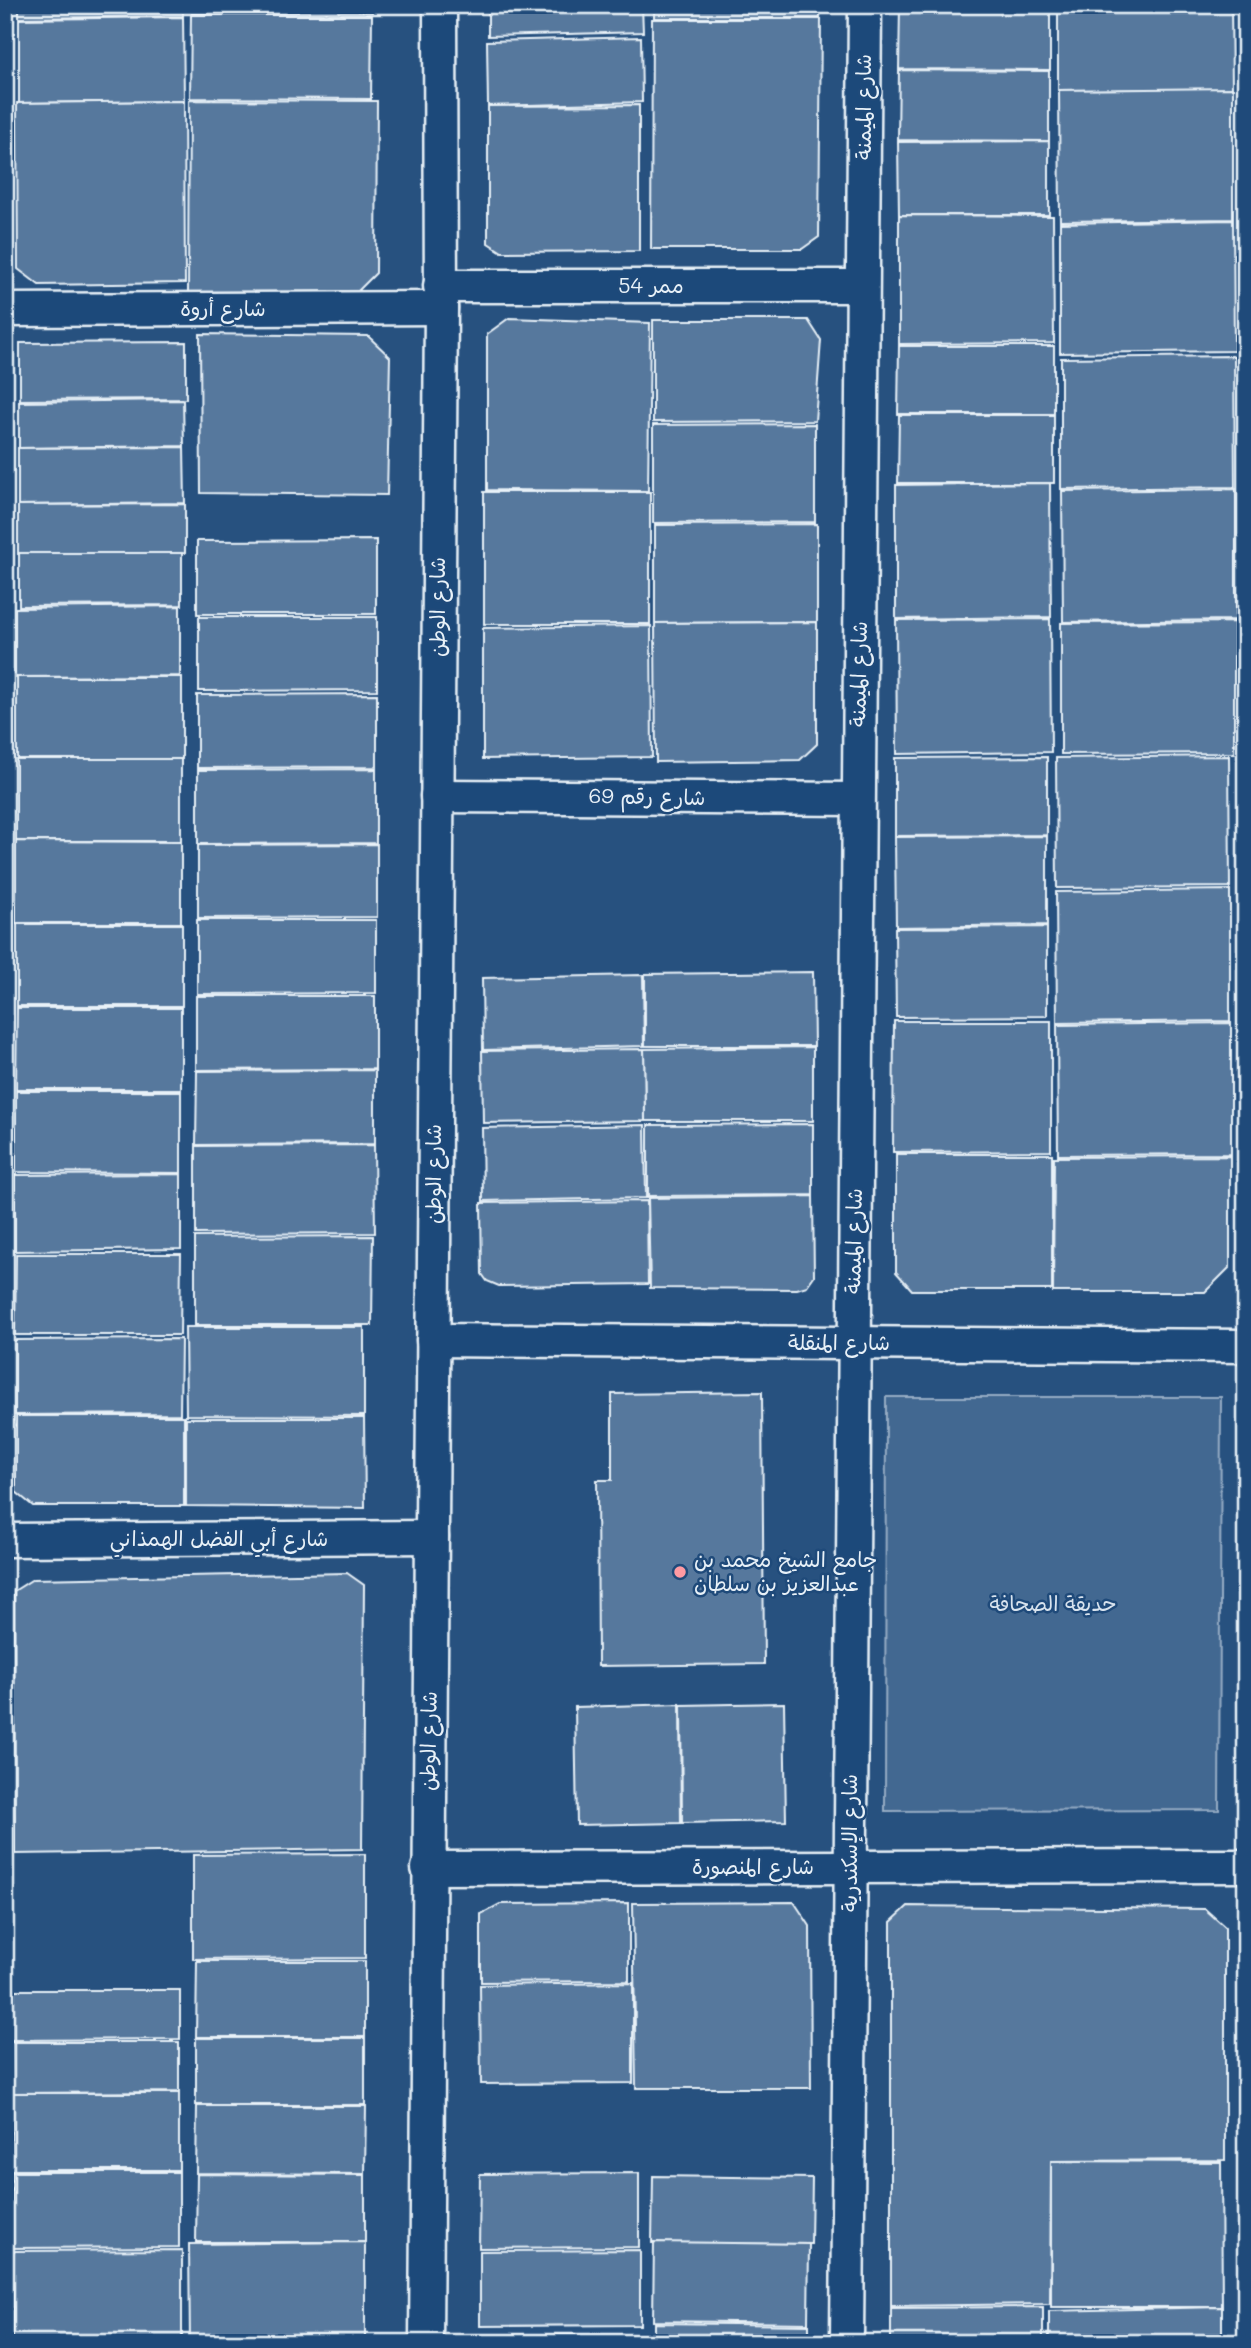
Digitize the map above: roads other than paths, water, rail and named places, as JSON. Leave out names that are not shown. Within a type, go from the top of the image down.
[{"type":"street","name":"شارع الوطن","points":[[426,2343],[440,5]]},
{"type":"street","name":"شارع الميمنة","points":[[853,1343],[865,5]]},
{"type":"street","name":"ممر 54","points":[[440,297],[862,286]]},
{"type":"street","name":"شارع أروة","points":[[5,310],[440,297]]},
{"type":"street","name":"شارع رقم 69","points":[[437,796],[858,799]]},
{"type":"street","name":"شارع المنقلة","points":[[433,1340],[1246,1346]]},
{"type":"street","name":"شارع الإسكندرية","points":[[847,2343],[853,1343]]},
{"type":"street","name":"شارع أبي الفضل الهمذاني","points":[[5,1540],[432,1537]]},
{"type":"street","name":"شارع المنصورة","points":[[428,1868],[1246,1866]]},
{"type":"place","name":"جامع الشيخ محمد بن عبدالعزيز بن سلطان","points":[[680,1572]]},
{"type":"park label","name":"حديقة الصحافة","points":[[1053,1604]]}]
